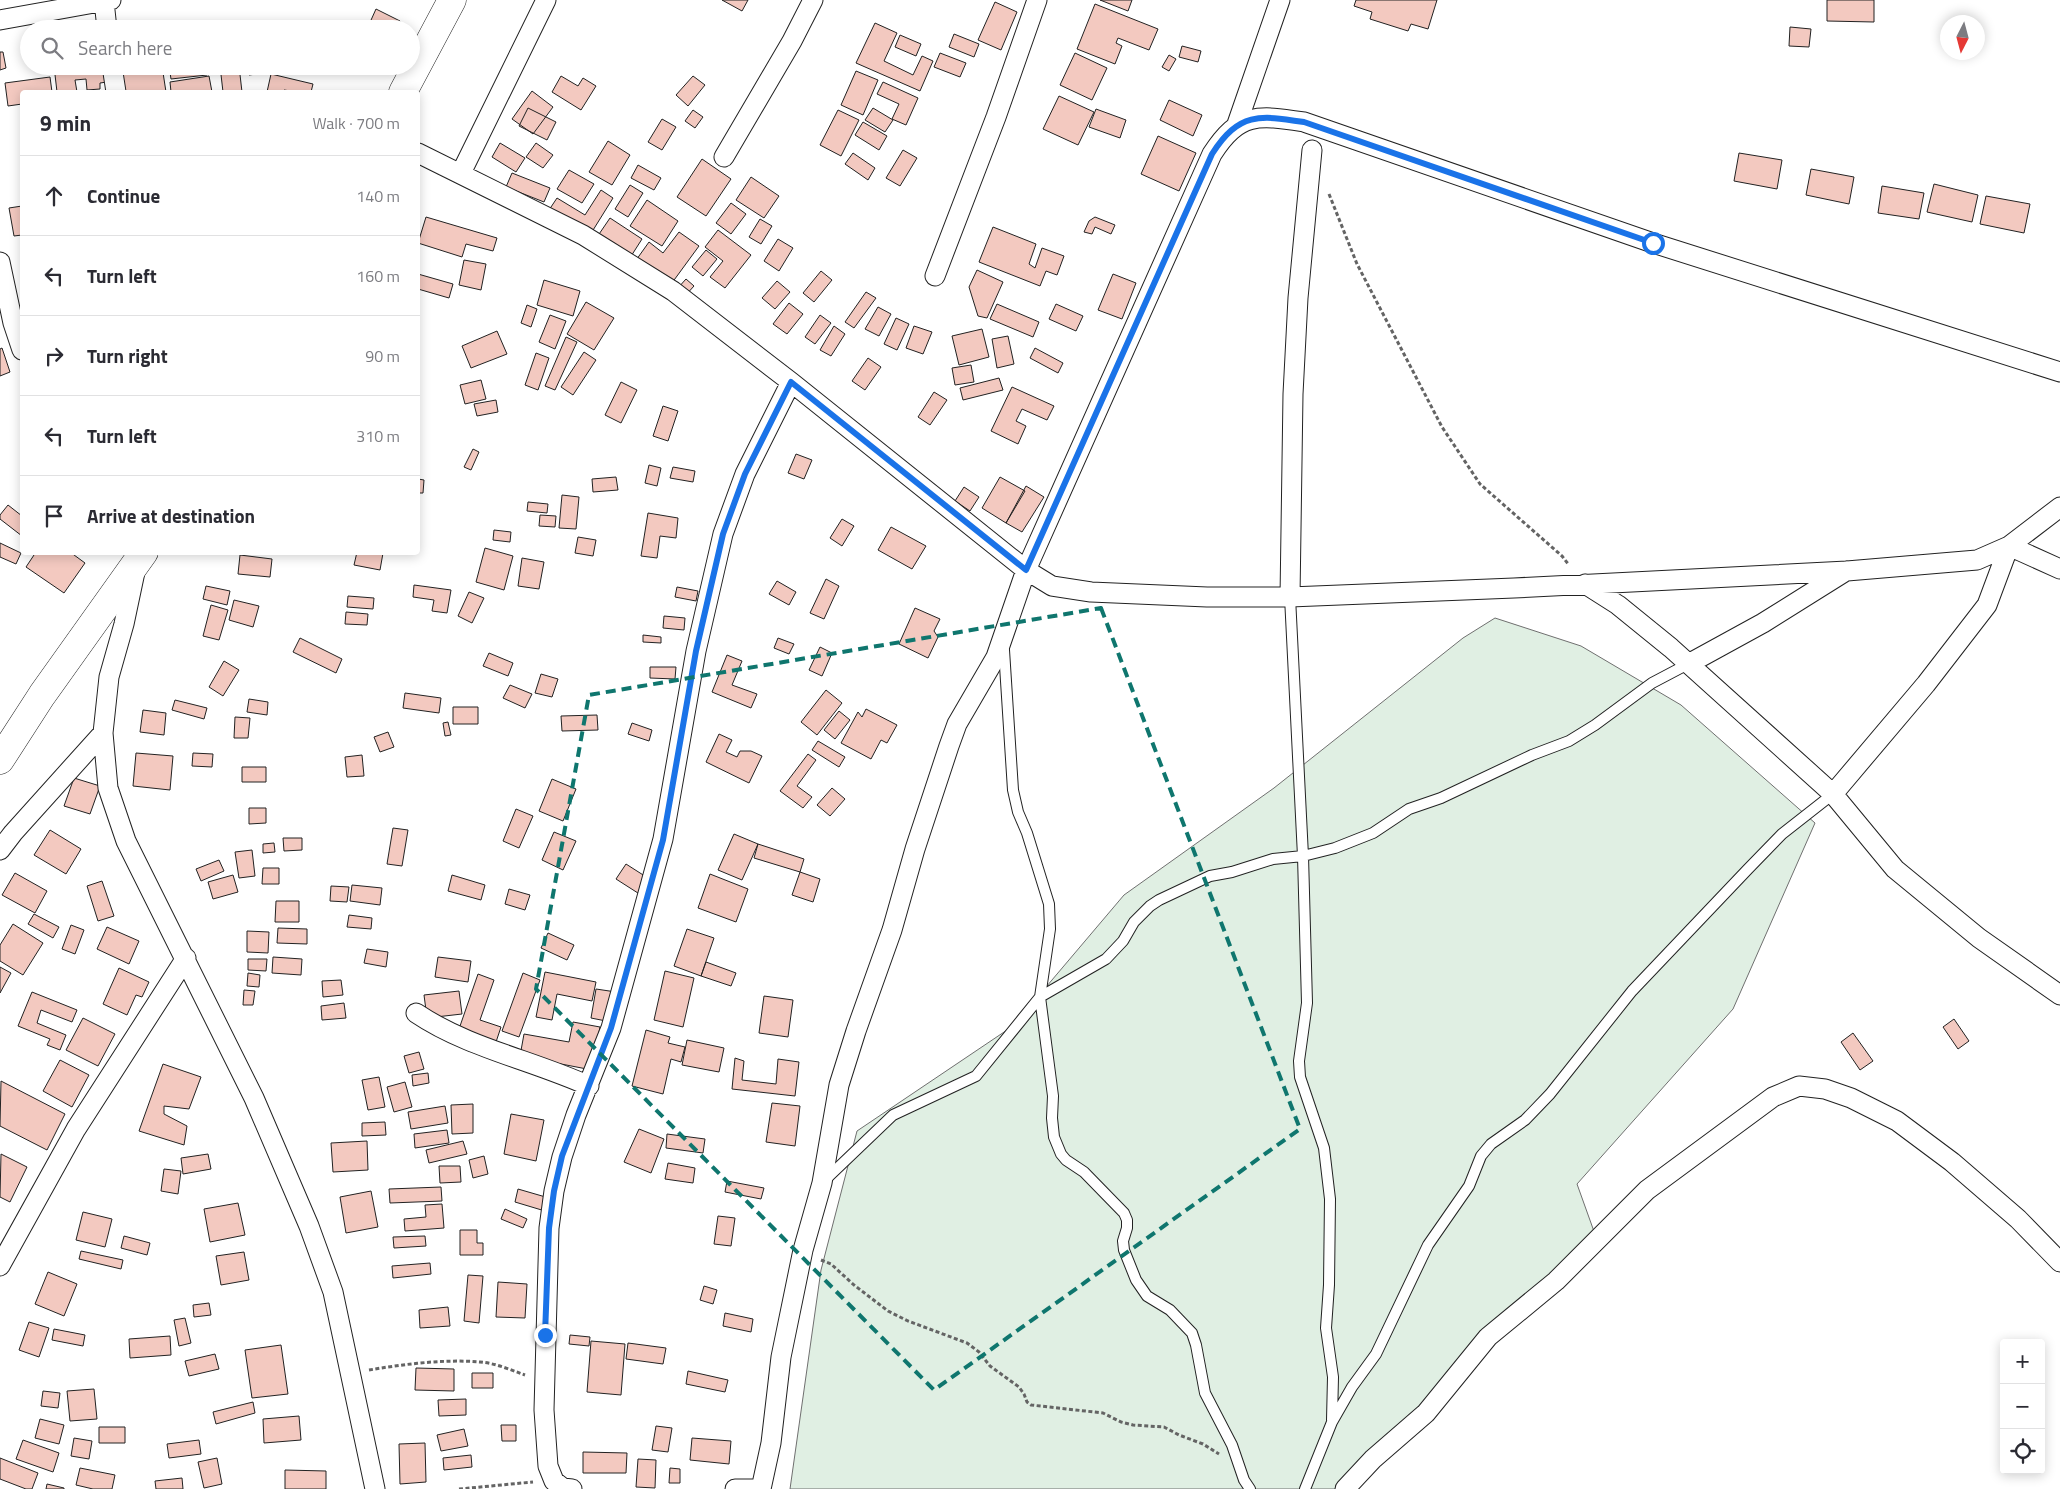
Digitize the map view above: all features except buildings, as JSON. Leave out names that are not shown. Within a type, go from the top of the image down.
[{"type":"main road","points":[[420,60],[452,0]]},
{"type":"main road","points":[[404,90],[412,75]]},
{"type":"main road","points":[[0,760],[42,695],[140,558]]},
{"type":"street","points":[[461,174],[546,0]]},
{"type":"street","points":[[724,157],[787,49],[813,0]]},
{"type":"street","points":[[935,276],[996,117],[1038,0]]},
{"type":"street","points":[[1237,124],[1280,0]]},
{"type":"street","points":[[0,20],[107,1],[107,20]]},
{"type":"street","points":[[113,75],[116,90]]},
{"type":"street","points":[[736,1489],[761,1489],[771,1443],[781,1356],[803,1250],[822,1183],[839,1085],[892,930],[914,849],[957,724],[986,677],[1003,639],[1026,570],[1212,154],[1221,139],[1237,124],[1257,118],[1278,118],[1304,122],[1653,243],[2060,372]]},
{"type":"street","points":[[1290,597],[1293,394],[1298,298],[1312,150]]},
{"type":"street","points":[[420,154],[583,235],[673,292],[791,382],[1026,570],[1052,586],[1091,592],[1207,597],[1290,597],[1847,571],[1966,562],[1990,556],[2009,546],[2060,507]]},
{"type":"street","points":[[0,262],[13,323],[20,344]]},
{"type":"street","points":[[572,1489],[563,1488],[554,1481],[548,1466],[544,1410],[549,1228],[554,1191],[562,1156],[576,1115],[611,1028],[663,840],[696,651],[723,534],[745,474],[791,382]]},
{"type":"street","points":[[2009,546],[2060,568]]},
{"type":"street","points":[[1832,794],[1926,684],[1987,606],[2009,546]]},
{"type":"street","points":[[140,558],[109,678],[103,733],[108,788],[126,841],[186,958],[254,1098],[309,1226],[333,1292],[375,1489]]},
{"type":"street","points":[[1690,664],[1763,623],[1847,571]]},
{"type":"street","points":[[1585,584],[1618,605],[1690,664],[1832,794],[1895,869],[1979,938],[2060,995]]},
{"type":"street","points":[[0,850],[19,826],[103,733]]},
{"type":"street","points":[[0,1266],[76,1129],[186,958]]},
{"type":"street","points":[[416,1013],[462,1039],[564,1074],[589,1086]]},
{"type":"street","points":[[1345,1489],[1373,1459],[1426,1413],[1488,1337],[1556,1281],[1647,1190],[1773,1097],[1799,1086],[1825,1089],[1851,1098],[1896,1121],[1952,1162],[2018,1219],[2060,1262]]},
{"type":"lane","points":[[1290,597],[1303,856],[1307,1003],[1299,1069],[1324,1148],[1330,1199],[1326,1328],[1333,1377],[1332,1422]]},
{"type":"lane","points":[[1003,639],[1014,790],[1018,812],[1027,832],[1049,904],[1050,928],[1040,997],[1053,1096],[1052,1118],[1054,1137],[1061,1154],[1066,1160],[1084,1172],[1124,1213],[1127,1220],[1124,1250],[1136,1280],[1147,1296],[1170,1310],[1192,1333],[1205,1393],[1232,1444],[1250,1489]]},
{"type":"lane","points":[[822,1183],[893,1116],[976,1076],[1040,997],[1106,959],[1123,941],[1134,922],[1159,900],[1210,876],[1273,859],[1303,856],[1347,844],[1373,833],[1409,809],[1441,798],[1532,755],[1569,741],[1595,725],[1652,683],[1690,664]]},
{"type":"lane","points":[[1306,1489],[1332,1422],[1352,1388],[1376,1354],[1428,1245],[1469,1186],[1481,1156],[1491,1144],[1525,1120],[1550,1094],[1632,992],[1748,869],[1782,834],[1832,794]]},
{"type":"path","points":[[1326,187],[1357,264],[1442,427],[1480,484],[1562,556],[1585,584]]},
{"type":"path","points":[[803,1250],[831,1264],[854,1285],[908,1322],[967,1343],[990,1366],[1018,1388],[1030,1405],[1103,1413],[1121,1422],[1133,1425],[1164,1427],[1204,1444],[1240,1468]]},
{"type":"path","points":[[349,1374],[398,1365],[482,1362],[544,1382]]},
{"type":"path","points":[[460,1489],[493,1484],[554,1481]]},
{"type":"highlighted area","points":[[1101,608],[1300,1129],[934,1390],[536,989],[589,695]]},
{"type":"green space","points":[[1495,618],[1581,646],[1681,705],[1815,823],[1733,1009],[1577,1184],[1596,1237],[1335,1489],[790,1489],[821,1270],[857,1131],[1013,1026],[1124,895],[1274,788],[1463,638]]},
{"type":"route","points":[[545,1335],[549,1228],[554,1191],[562,1156],[576,1115],[611,1028],[663,840],[696,651],[723,534],[745,474],[791,382],[1026,570],[1212,154],[1221,139],[1237,124],[1257,118],[1278,118],[1304,122],[1653,243]]}]
